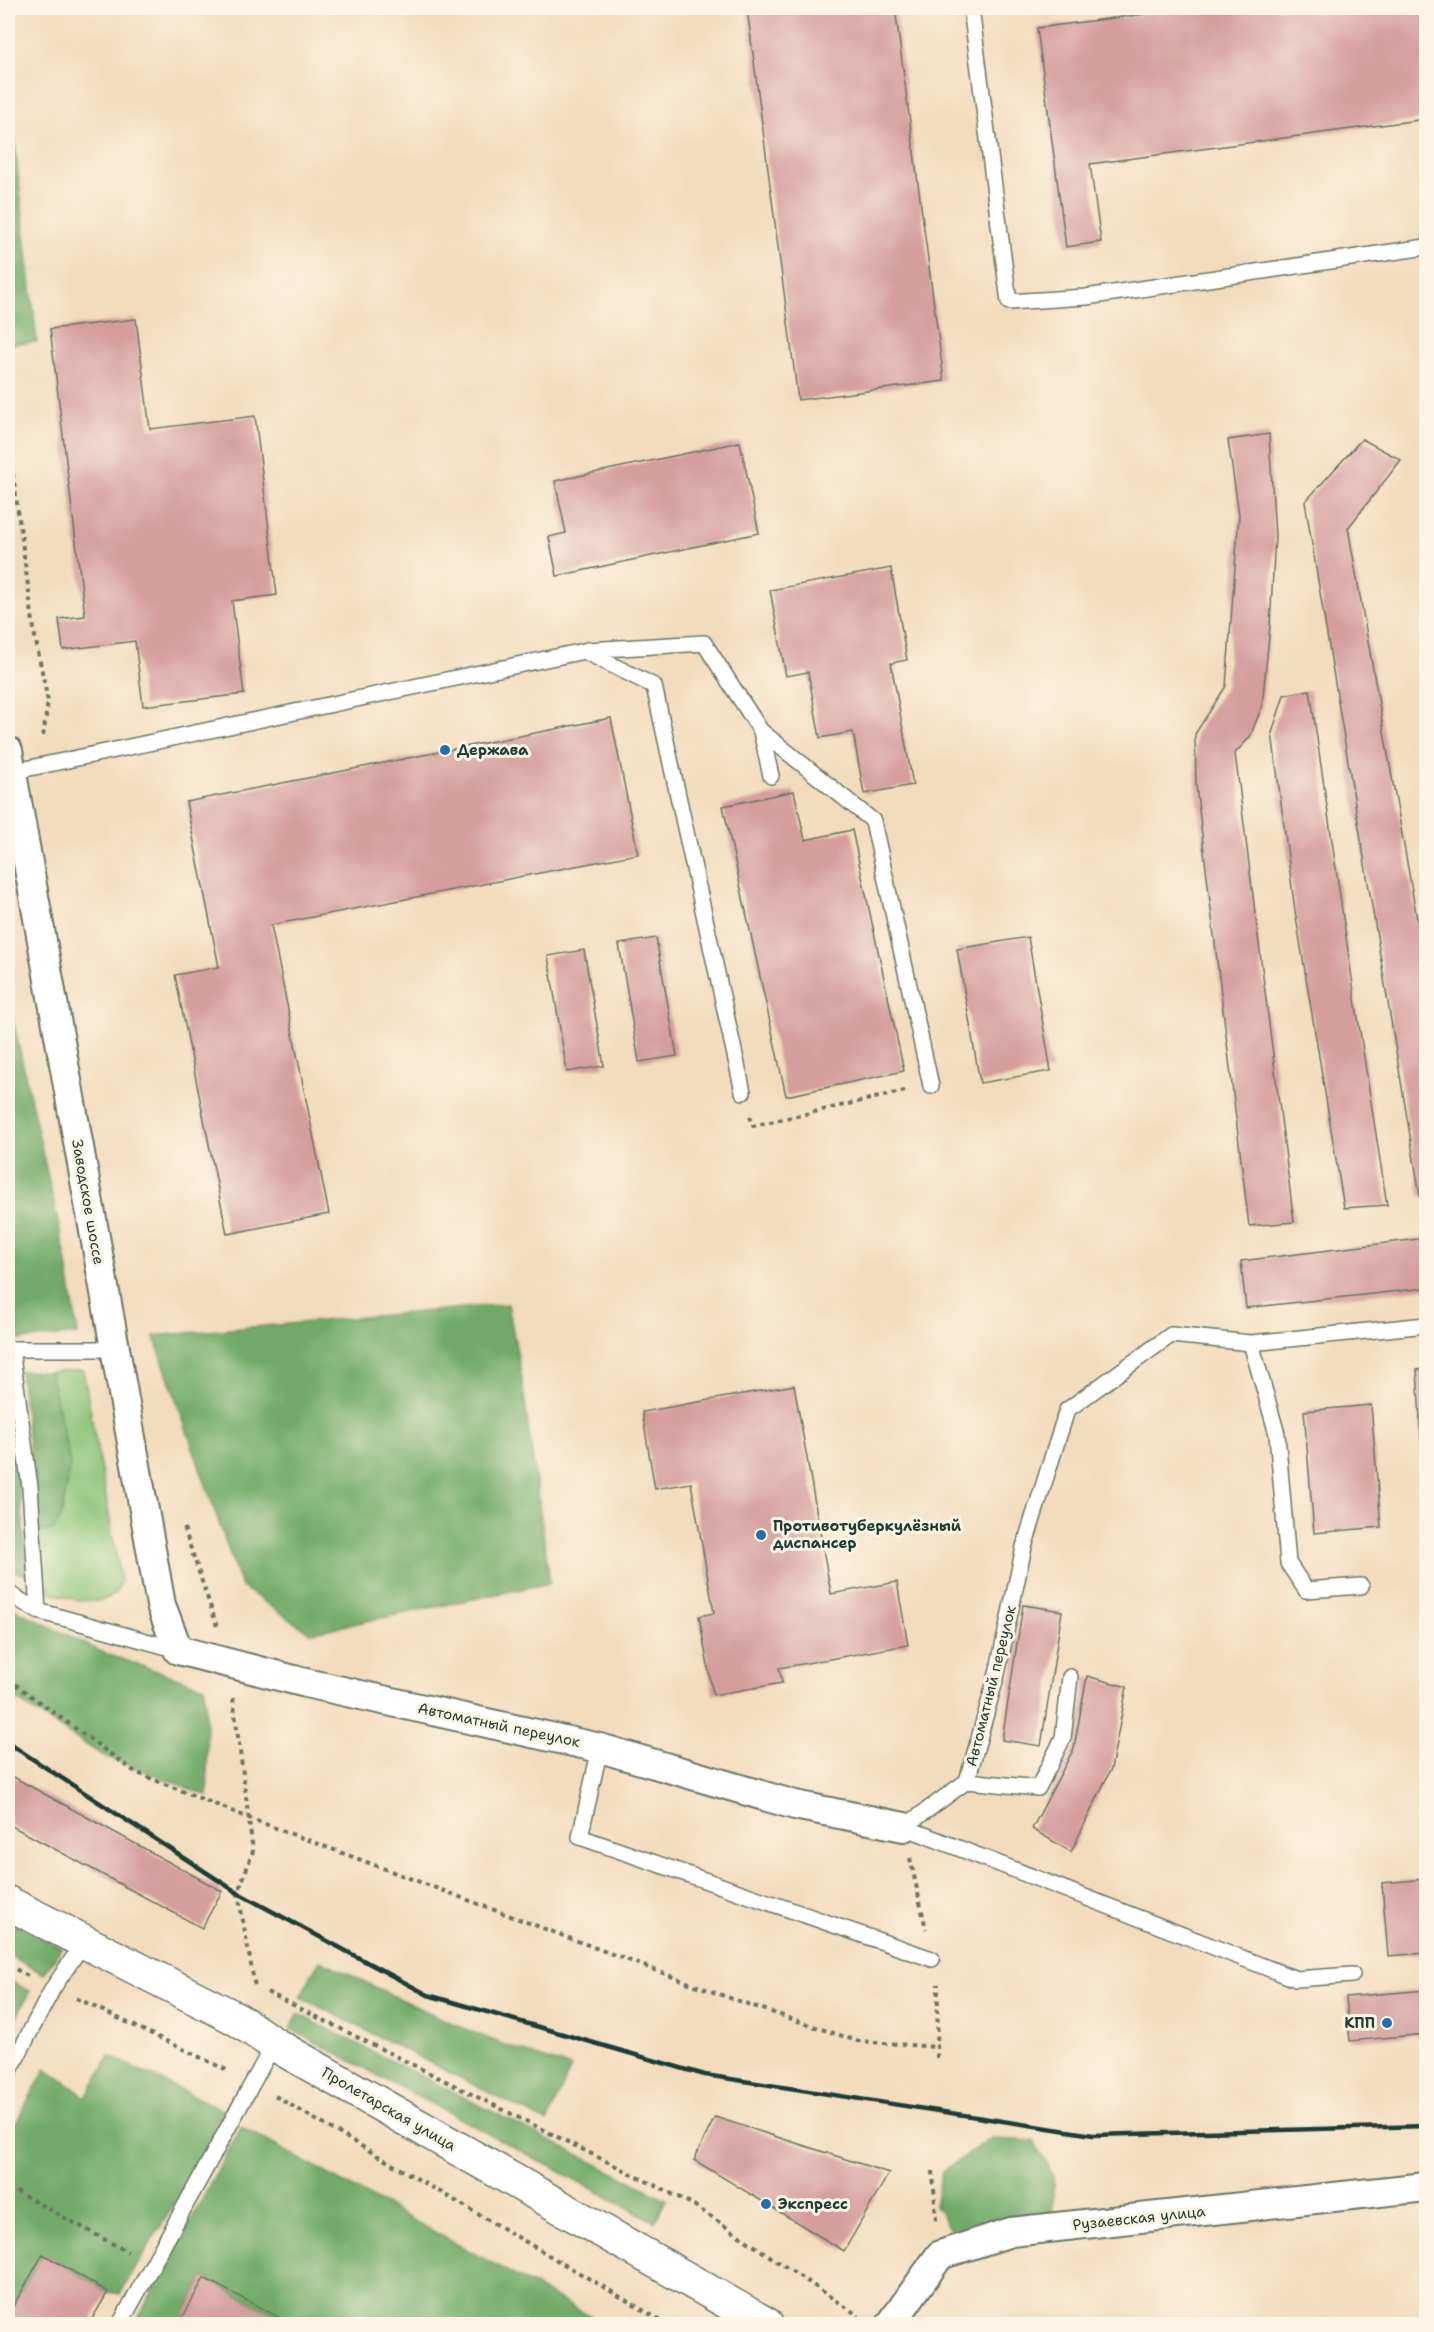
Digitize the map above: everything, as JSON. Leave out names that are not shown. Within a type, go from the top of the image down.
[{"type":"main road","name":"Пролетарская улица","points":[[8,1903],[237,2019],[274,2044],[766,2325]]},
{"type":"street","name":"Заводское шоссе","points":[[9,762],[161,1605],[178,1650]]},
{"type":"street","name":"Автоматный переулок","points":[[178,1650],[306,1683],[600,1748],[795,1804],[904,1827]]},
{"type":"street","name":"Рузаевская улица","points":[[940,2255],[1011,2232],[1426,2187]]},
{"type":"street","points":[[891,2325],[940,2255]]},
{"type":"lane","points":[[971,8],[1009,302],[1086,297],[1426,247]]},
{"type":"lane","points":[[9,762],[40,765],[584,651],[704,644],[761,731],[873,820],[930,1086]]},
{"type":"lane","points":[[584,651],[654,686],[743,1092]]},
{"type":"lane","points":[[761,731],[771,776]]},
{"type":"lane","name":"Автоматный переулок","points":[[904,1827],[967,1781],[998,1674],[1024,1547],[1067,1410],[1171,1335],[1251,1343],[1426,1325]]},
{"type":"lane","points":[[1251,1343],[1277,1434],[1288,1563],[1306,1590],[1361,1586]]},
{"type":"lane","points":[[38,1611],[30,1487],[9,1349],[114,1348]]},
{"type":"lane","points":[[8,1593],[38,1611],[178,1650]]},
{"type":"lane","points":[[967,1781],[1038,1788],[1063,1738],[1070,1677]]},
{"type":"lane","points":[[600,1748],[580,1837],[932,1959]]},
{"type":"lane","points":[[904,1827],[1296,1979],[1352,1975]]},
{"type":"lane","points":[[8,2074],[53,1988],[84,1941]]},
{"type":"lane","points":[[120,2325],[274,2044]]},
{"type":"path","points":[[8,438],[35,637],[48,701],[40,765]]},
{"type":"path","points":[[743,1092],[753,1126],[930,1086]]},
{"type":"path","points":[[182,1521],[229,1663],[253,1851],[238,1893],[255,1987]]},
{"type":"path","points":[[8,1679],[135,1772],[249,1818],[724,1996],[857,2041],[937,2047]]},
{"type":"path","points":[[8,1965],[254,2084],[667,2325]]},
{"type":"path","points":[[266,1992],[692,2204],[862,2318]]},
{"type":"path","points":[[933,2171],[940,2255]]},
{"type":"path","points":[[8,2187],[153,2266]]},
{"type":"green space","points":[[8,83],[37,342],[8,344]]},
{"type":"green space","points":[[8,998],[66,1258],[78,1334],[19,1340],[8,1256]]},
{"type":"green space","points":[[508,1304],[521,1374],[550,1583],[310,1633],[241,1586],[154,1336]]},
{"type":"green space","points":[[83,1370],[121,1582],[114,1594],[99,1601],[70,1598],[45,1589],[39,1531],[53,1530],[70,1463],[50,1372]]},
{"type":"green space","points":[[20,1371],[50,1372],[70,1463],[62,1514],[53,1530],[39,1531]]},
{"type":"green space","points":[[8,1375],[28,1576],[8,1569]]},
{"type":"green space","points":[[8,1606],[106,1654],[205,1687],[208,1796],[102,1755],[8,1694]]},
{"type":"green space","points":[[8,1920],[61,1948],[44,1974],[8,1955]]},
{"type":"green space","points":[[320,1960],[474,2033],[571,2067],[547,2122],[300,1997]]},
{"type":"green space","points":[[8,1980],[30,1991],[8,2033]]},
{"type":"green space","points":[[298,2014],[666,2199],[655,2222],[290,2029]]},
{"type":"green space","points":[[110,2056],[229,2113],[120,2294],[108,2292],[43,2254],[8,2315],[8,2137],[46,2068],[86,2097]]},
{"type":"green space","points":[[241,2127],[604,2324],[291,2324],[204,2278],[179,2324],[135,2324]]},
{"type":"green space","points":[[990,2139],[1034,2141],[1053,2175],[1053,2211],[999,2245],[959,2242],[935,2205],[942,2172]]},
{"type":"building","points":[[747,8],[895,8],[944,381],[798,400]]},
{"type":"building","points":[[1191,8],[1426,8],[1426,119],[1090,164],[1101,242],[1066,247],[1037,28]]},
{"type":"building","points":[[136,319],[150,429],[255,416],[277,595],[232,601],[244,694],[143,706],[135,641],[63,650],[59,619],[85,616],[50,329]]},
{"type":"building","points":[[1269,434],[1275,536],[1270,626],[1262,706],[1250,737],[1235,753],[1294,1222],[1249,1226],[1196,785],[1195,734],[1226,686],[1239,515],[1228,440]]},
{"type":"building","points":[[1362,439],[1401,460],[1348,528],[1426,970],[1426,1196],[1420,1196],[1305,502]]},
{"type":"building","points":[[740,442],[759,533],[557,576],[549,537],[566,533],[555,481]]},
{"type":"building","points":[[891,568],[907,660],[891,663],[913,785],[864,794],[853,732],[820,738],[808,672],[786,676],[770,590]]},
{"type":"building","points":[[1310,690],[1387,1205],[1344,1208],[1295,911],[1272,733],[1284,695]]},
{"type":"building","points":[[611,718],[638,854],[271,925],[329,1214],[227,1234],[175,975],[219,967],[186,802]]},
{"type":"building","points":[[794,791],[805,840],[852,830],[904,1071],[786,1096],[723,806]]},
{"type":"building","points":[[1028,937],[1051,1071],[980,1083],[957,949]]},
{"type":"building","points":[[656,938],[677,1056],[639,1062],[619,944]]},
{"type":"building","points":[[584,950],[604,1066],[567,1072],[548,956]]},
{"type":"building","points":[[1426,1238],[1426,1288],[1246,1308],[1241,1261]]},
{"type":"building","points":[[1426,1369],[1426,1503],[1425,1503],[1417,1370]]},
{"type":"building","name":"Противотуберкулёзный диспансер","points":[[794,1385],[831,1594],[897,1582],[908,1645],[779,1668],[782,1683],[713,1695],[699,1616],[714,1613],[691,1483],[655,1489],[642,1412]]},
{"type":"building","points":[[1371,1405],[1381,1527],[1314,1533],[1304,1411]]},
{"type":"building","points":[[1023,1605],[1062,1611],[1041,1746],[1002,1740]]},
{"type":"building","points":[[1087,1676],[1127,1687],[1111,1769],[1071,1852],[1032,1829],[1074,1748]]},
{"type":"building","points":[[8,1774],[222,1891],[202,1928],[8,1824]]},
{"type":"building","points":[[1426,1879],[1426,1953],[1388,1956],[1382,1883]]},
{"type":"building","name":"КПП","points":[[1426,1990],[1426,2034],[1350,2041],[1346,1997]]},
{"type":"building","points":[[715,2117],[889,2173],[844,2251],[694,2160]]},
{"type":"building","points":[[43,2254],[108,2292],[89,2324],[8,2324],[8,2315]]},
{"type":"building","points":[[204,2278],[291,2324],[179,2324]]},
{"type":"building","points":[[1017,2319],[1027,2324],[1014,2324]]},
{"type":"railway","points":[[8,1743],[238,1893],[428,1995],[705,2075],[1093,2135],[1426,2126]]},
{"type":"place","name":"Держава","points":[[445,750]]},
{"type":"place","name":"Противотуберкулёзный диспансер","points":[[761,1535]]},
{"type":"place","name":"КПП","points":[[1387,2023]]},
{"type":"place","name":"Экспресс","points":[[766,2204]]}]
